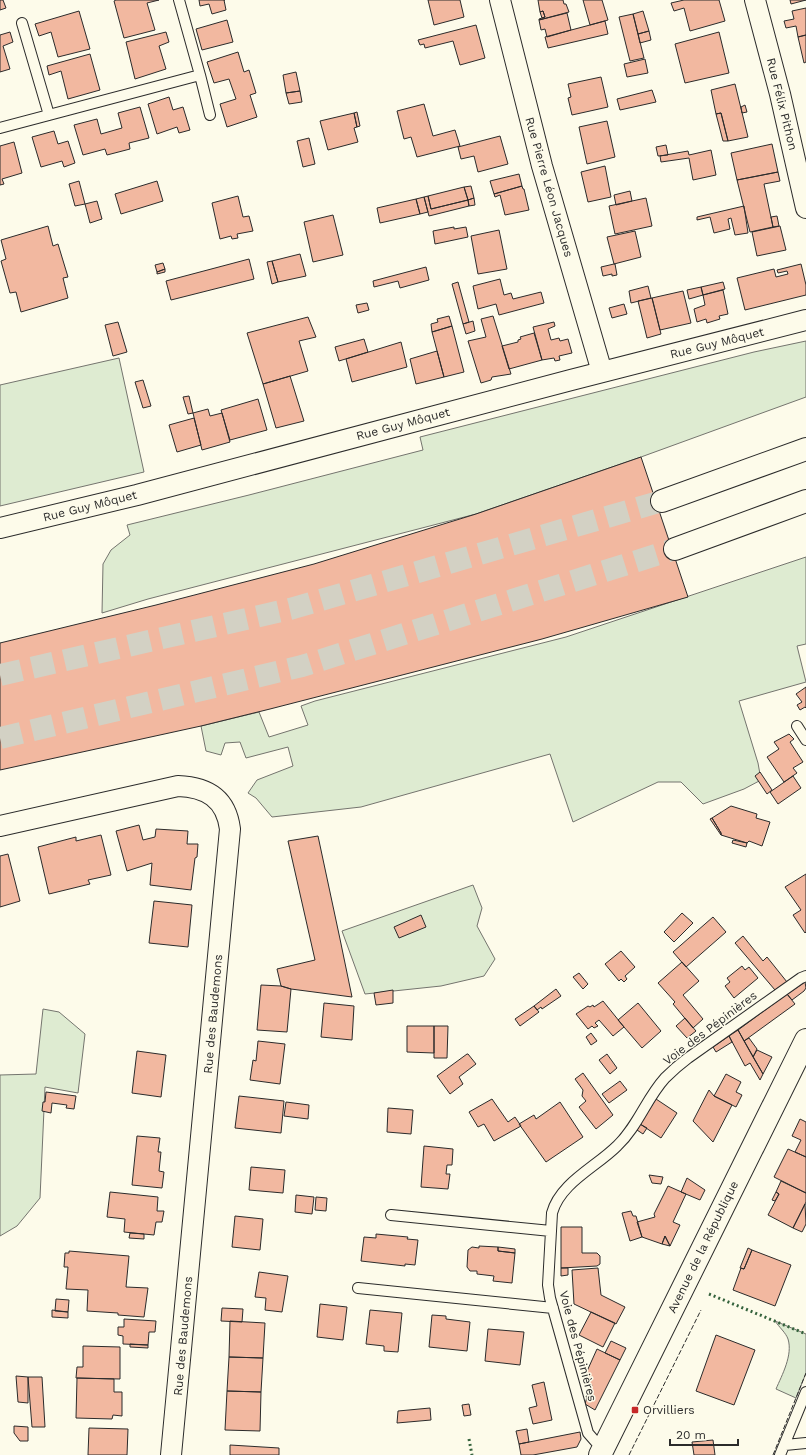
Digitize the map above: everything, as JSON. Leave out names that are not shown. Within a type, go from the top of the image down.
[{"type":"main road","points":[[662,501],[806,449]]},
{"type":"main road","points":[[675,549],[806,501]]},
{"type":"main road","name":"Avenue de la République","points":[[602,1451],[806,1040]]},
{"type":"street","name":"Rue Pierre Léon Jacques","points":[[500,0],[542,166],[602,372]]},
{"type":"street","name":"Rue Félix Pithon","points":[[755,0],[780,94],[806,208]]},
{"type":"street","name":"Rue Guy Môquet","points":[[0,528],[137,495],[602,372],[806,320]]},
{"type":"street","name":"Rue des Baudemons","points":[[0,826],[178,786],[192,787],[208,792],[224,808],[229,819],[230,829],[171,1455]]},
{"type":"lane","points":[[179,0],[210,115]]},
{"type":"lane","points":[[22,23],[49,115]]},
{"type":"lane","points":[[0,128],[200,75]]},
{"type":"lane","points":[[797,726],[806,740]]},
{"type":"lane","name":"Voie des Pépinières","points":[[602,1451],[588,1433],[550,1298],[548,1285],[552,1213],[555,1203],[567,1188],[617,1147],[627,1136],[665,1079],[688,1058],[801,978],[806,976]]},
{"type":"lane","points":[[391,1215],[551,1231]]},
{"type":"lane","points":[[358,1288],[553,1308]]},
{"type":"lane","points":[[780,1455],[806,1392]]},
{"type":"lane","points":[[785,1445],[806,1443]]},
{"type":"green space","points":[[806,341],[806,397],[641,457],[476,514],[148,599],[102,613],[103,564],[111,550],[130,535],[127,525],[423,450],[420,437],[754,352]]},
{"type":"green space","points":[[119,358],[144,472],[0,506],[0,385]]},
{"type":"green space","points":[[806,557],[806,644],[797,646],[806,682],[739,701],[758,763],[761,780],[744,789],[703,804],[681,782],[658,782],[573,822],[550,754],[361,807],[272,817],[256,798],[248,793],[257,780],[293,766],[288,747],[246,758],[240,742],[225,743],[221,755],[206,751],[201,726],[259,712],[269,737],[308,725],[301,706],[315,701],[566,637]]},
{"type":"green space","points":[[473,885],[482,908],[477,926],[495,959],[484,976],[441,986],[365,994],[342,931]]},
{"type":"green space","points":[[43,1009],[59,1012],[85,1034],[78,1093],[45,1087],[40,1198],[17,1226],[0,1236],[0,1075],[36,1074]]},
{"type":"green space","points":[[775,1321],[806,1334],[806,1373],[796,1398],[776,1389],[786,1365],[789,1345],[787,1337]]},
{"type":"building","points":[[0,0],[3,0],[6,8],[0,10]]},
{"type":"building","points":[[159,0],[147,3],[155,30],[124,38],[114,1]]},
{"type":"building","points":[[199,0],[224,0],[226,10],[212,14],[209,4],[200,6]]},
{"type":"building","points":[[428,0],[460,0],[464,17],[434,25]]},
{"type":"building","points":[[538,0],[563,0],[569,12],[539,20],[545,17],[543,11],[540,12]]},
{"type":"building","points":[[583,0],[602,0],[608,20],[590,25]]},
{"type":"building","points":[[684,0],[719,0],[725,21],[690,31],[684,8],[674,11],[671,3]]},
{"type":"building","points":[[790,0],[806,0],[791,4]]},
{"type":"building","points":[[806,8],[806,35],[798,37],[796,26],[786,28],[784,21],[794,19],[792,11]]},
{"type":"building","points":[[79,11],[90,49],[58,57],[51,32],[39,36],[35,24]]},
{"type":"building","points":[[543,11],[545,17],[542,18],[540,12]]},
{"type":"building","points":[[643,11],[649,31],[638,34],[633,14]]},
{"type":"building","points":[[567,13],[571,30],[547,37],[545,29],[541,30],[539,20]]},
{"type":"building","points":[[633,14],[644,58],[630,61],[619,17]]},
{"type":"building","points":[[227,20],[233,42],[202,50],[196,29]]},
{"type":"building","points":[[605,21],[608,34],[548,48],[545,37]]},
{"type":"building","points":[[476,25],[485,58],[460,65],[453,41],[425,48],[424,44],[420,45],[418,40]]},
{"type":"building","points":[[649,31],[651,40],[640,43],[638,34]]},
{"type":"building","points":[[10,32],[13,42],[3,46],[10,69],[0,72],[0,35]]},
{"type":"building","points":[[166,32],[169,42],[159,46],[166,69],[135,79],[126,42]]},
{"type":"building","points":[[719,32],[729,73],[685,83],[675,44]]},
{"type":"building","points":[[806,35],[806,62],[804,63],[798,37]]},
{"type":"building","points":[[238,52],[244,72],[249,70],[256,93],[250,95],[257,117],[227,127],[220,104],[236,99],[229,79],[214,83],[207,62]]},
{"type":"building","points":[[90,54],[100,90],[68,99],[61,71],[49,75],[47,66]]},
{"type":"building","points":[[645,59],[648,73],[627,77],[624,64]]},
{"type":"building","points":[[296,72],[300,91],[286,93],[283,75]]},
{"type":"building","points":[[601,77],[608,107],[572,115],[568,98],[571,97],[568,84]]},
{"type":"building","points":[[735,84],[748,137],[728,141],[721,113],[716,114],[711,90]]},
{"type":"building","points":[[652,90],[656,102],[620,110],[617,99]]},
{"type":"building","points":[[300,91],[302,102],[289,104],[286,93]]},
{"type":"building","points":[[169,97],[173,110],[183,107],[190,130],[179,133],[177,127],[157,134],[148,104]]},
{"type":"building","points":[[424,104],[433,136],[455,130],[460,146],[417,157],[411,137],[404,139],[397,111]]},
{"type":"building","points":[[745,105],[747,112],[742,113],[741,107]]},
{"type":"building","points":[[140,107],[149,138],[129,143],[130,149],[107,155],[105,149],[83,155],[74,125],[97,119],[101,134],[122,128],[118,113]]},
{"type":"building","points":[[357,112],[360,126],[357,127],[354,113]]},
{"type":"building","points":[[354,113],[357,127],[354,128],[358,142],[328,150],[320,121]]},
{"type":"building","points":[[721,113],[728,141],[723,141],[716,114]]},
{"type":"building","points":[[607,121],[615,157],[587,164],[579,127]]},
{"type":"building","points":[[54,131],[58,144],[68,141],[75,163],[64,167],[62,161],[41,167],[32,137]]},
{"type":"building","points":[[500,136],[508,164],[478,172],[474,156],[461,159],[458,147]]},
{"type":"building","points":[[309,138],[315,164],[303,167],[297,141]]},
{"type":"building","points":[[14,142],[22,173],[2,179],[4,184],[0,185],[0,146]]},
{"type":"building","points":[[772,144],[778,172],[737,180],[731,153]]},
{"type":"building","points":[[666,145],[668,155],[658,156],[656,147]]},
{"type":"building","points":[[711,150],[716,175],[693,180],[689,158],[661,162],[660,156],[688,151],[689,155]]},
{"type":"building","points":[[605,166],[611,197],[588,202],[581,172]]},
{"type":"building","points":[[778,172],[780,181],[764,184],[773,227],[750,232],[737,180]]},
{"type":"building","points":[[519,174],[522,186],[494,194],[490,181]]},
{"type":"building","points":[[79,181],[85,204],[75,206],[69,184]]},
{"type":"building","points":[[157,181],[163,201],[121,214],[115,194]]},
{"type":"building","points":[[471,186],[474,198],[468,200],[464,187]]},
{"type":"building","points":[[522,186],[529,210],[505,215],[500,195],[495,197],[494,194]]},
{"type":"building","points":[[464,187],[468,200],[431,209],[428,196]]},
{"type":"building","points":[[630,191],[632,201],[616,205],[614,195]]},
{"type":"building","points":[[238,196],[243,217],[249,216],[253,231],[237,234],[238,238],[232,239],[231,236],[220,239],[212,203]]},
{"type":"building","points":[[428,196],[431,209],[468,200],[469,206],[429,216],[424,197]]},
{"type":"building","points":[[424,197],[428,212],[420,214],[416,199]]},
{"type":"building","points":[[474,198],[475,205],[469,206],[468,200]]},
{"type":"building","points":[[646,198],[652,226],[615,234],[609,206]]},
{"type":"building","points":[[416,199],[420,214],[380,223],[377,208]]},
{"type":"building","points":[[97,201],[102,219],[90,223],[85,204]]},
{"type":"building","points":[[744,206],[748,233],[735,235],[731,218],[728,219],[730,229],[714,233],[710,217],[697,220],[697,217]]},
{"type":"building","points":[[333,215],[343,255],[313,262],[304,222]]},
{"type":"building","points":[[777,216],[779,226],[773,227],[771,217]]},
{"type":"building","points":[[48,226],[53,246],[58,244],[68,277],[63,278],[68,298],[21,312],[16,292],[10,293],[1,261],[6,259],[1,240]]},
{"type":"building","points":[[780,226],[786,250],[757,256],[752,232]]},
{"type":"building","points":[[454,227],[454,229],[466,227],[468,237],[435,244],[433,231]]},
{"type":"building","points":[[499,230],[507,269],[478,274],[471,236]]},
{"type":"building","points":[[635,231],[641,257],[614,264],[607,237]]},
{"type":"building","points":[[300,254],[306,276],[278,282],[272,261]]},
{"type":"building","points":[[249,259],[254,279],[171,300],[166,281]]},
{"type":"building","points":[[272,261],[278,282],[272,284],[267,262]]},
{"type":"building","points":[[163,263],[165,269],[157,272],[155,265]]},
{"type":"building","points":[[615,264],[617,275],[612,276],[612,274],[603,276],[601,267]]},
{"type":"building","points":[[801,264],[806,285],[806,295],[745,310],[737,278],[774,269],[776,277],[788,274],[787,271],[778,273],[777,270]]},
{"type":"building","points":[[426,267],[429,280],[400,288],[398,281],[374,287],[373,281]]},
{"type":"building","points":[[165,269],[165,272],[157,274],[157,272]]},
{"type":"building","points":[[500,279],[504,295],[511,293],[513,299],[541,292],[544,303],[499,315],[496,304],[478,309],[473,286]]},
{"type":"building","points":[[458,282],[469,322],[463,324],[452,284]]},
{"type":"building","points":[[723,282],[725,289],[703,295],[701,287]]},
{"type":"building","points":[[648,286],[651,298],[631,303],[629,291]]},
{"type":"building","points":[[701,287],[703,295],[689,299],[687,290]]},
{"type":"building","points":[[723,290],[728,314],[719,316],[720,319],[707,323],[706,319],[697,322],[694,309],[705,305],[703,295]]},
{"type":"building","points":[[683,291],[691,323],[660,330],[652,298]]},
{"type":"building","points":[[652,298],[661,334],[647,338],[638,301]]},
{"type":"building","points":[[367,303],[369,310],[358,313],[356,305]]},
{"type":"building","points":[[624,304],[627,314],[612,318],[609,308]]},
{"type":"building","points":[[449,316],[452,326],[432,332],[431,324],[438,322],[437,319]]},
{"type":"building","points":[[493,316],[511,374],[492,377],[491,380],[481,383],[468,341],[486,337],[481,319]]},
{"type":"building","points":[[308,317],[316,337],[299,341],[308,371],[263,384],[247,333]]},
{"type":"building","points":[[473,321],[475,331],[466,334],[463,324]]},
{"type":"building","points":[[118,322],[127,352],[113,356],[105,325]]},
{"type":"building","points":[[554,322],[555,326],[548,329],[551,340],[559,338],[560,341],[568,339],[572,353],[559,356],[560,360],[555,361],[554,358],[542,360],[533,327]]},
{"type":"building","points":[[452,326],[464,372],[444,377],[432,332]]},
{"type":"building","points":[[534,333],[542,360],[509,369],[502,346],[518,342],[518,340],[521,339],[520,337]]},
{"type":"building","points":[[364,339],[368,352],[339,361],[335,347]]},
{"type":"building","points":[[401,342],[407,367],[352,382],[346,359]]},
{"type":"building","points":[[437,351],[444,377],[416,384],[410,359]]},
{"type":"building","points":[[290,376],[304,421],[276,428],[263,384]]},
{"type":"building","points":[[143,380],[151,406],[143,408],[135,382]]},
{"type":"building","points":[[189,396],[193,413],[188,414],[183,397]]},
{"type":"building","points":[[258,399],[267,430],[230,440],[221,410]]},
{"type":"building","points":[[208,409],[210,416],[222,413],[230,442],[202,450],[193,413]]},
{"type":"building","points":[[194,418],[201,445],[177,452],[169,425]]},
{"type":"building","points":[[641,457],[688,597],[542,639],[270,709],[201,726],[0,770],[0,643],[156,605],[314,564],[476,514]]},
{"type":"building","points":[[806,687],[806,708],[805,707],[800,710],[797,705],[802,702],[796,694]]},
{"type":"building","points":[[789,734],[794,739],[790,742],[803,762],[793,768],[797,773],[784,782],[767,757],[779,749],[774,742]]},
{"type":"building","points":[[760,772],[772,790],[767,794],[755,776]]},
{"type":"building","points":[[793,776],[801,788],[778,804],[770,792]]},
{"type":"building","points":[[731,806],[757,814],[756,818],[770,822],[762,846],[749,841],[747,843],[721,835],[712,818]]},
{"type":"building","points":[[712,818],[721,833],[721,835],[710,819]]},
{"type":"building","points":[[139,825],[143,840],[155,837],[156,829],[188,831],[187,844],[198,844],[191,890],[150,885],[152,863],[127,871],[116,831]]},
{"type":"building","points":[[101,835],[111,875],[88,880],[90,884],[49,894],[38,847],[76,837],[76,841]]},
{"type":"building","points":[[318,836],[352,997],[291,989],[281,986],[277,969],[315,960],[288,841]]},
{"type":"building","points":[[733,840],[747,843],[746,847],[732,843]]},
{"type":"building","points":[[8,854],[20,901],[0,907],[0,856]]},
{"type":"building","points":[[806,874],[805,933],[793,915],[801,910],[785,887]]},
{"type":"building","points":[[154,901],[192,905],[188,947],[149,943]]},
{"type":"building","points":[[682,913],[693,923],[674,942],[664,932]]},
{"type":"building","points":[[421,915],[426,927],[399,938],[394,927]]},
{"type":"building","points":[[713,917],[726,932],[686,967],[673,952]]},
{"type":"building","points":[[743,936],[763,961],[767,957],[787,982],[775,990],[735,943]]},
{"type":"building","points":[[621,951],[635,967],[625,976],[627,979],[624,982],[621,979],[619,981],[605,964]]},
{"type":"building","points":[[682,962],[699,981],[683,995],[703,1019],[693,1028],[673,1004],[675,1002],[658,983]]},
{"type":"building","points":[[742,966],[745,970],[749,967],[758,978],[734,998],[725,986],[730,982],[727,978]]},
{"type":"building","points":[[579,973],[588,984],[583,989],[573,977]]},
{"type":"building","points":[[805,982],[806,988],[804,991],[792,1000],[787,994]]},
{"type":"building","points":[[261,985],[281,986],[291,989],[287,1032],[257,1030]]},
{"type":"building","points":[[556,989],[561,996],[542,1009],[541,1007],[537,1010],[534,1006]]},
{"type":"building","points":[[393,990],[393,1003],[376,1005],[374,993]]},
{"type":"building","points":[[787,994],[795,1004],[744,1041],[738,1030]]},
{"type":"building","points":[[603,1001],[624,1027],[613,1036],[599,1020],[595,1023],[598,1026],[594,1028],[592,1026],[588,1029],[576,1014],[588,1006],[590,1007],[593,1005],[594,1007]]},
{"type":"building","points":[[324,1003],[354,1006],[352,1040],[321,1037]]},
{"type":"building","points":[[638,1003],[661,1031],[642,1048],[618,1020]]},
{"type":"building","points":[[534,1006],[539,1012],[520,1026],[515,1019]]},
{"type":"building","points":[[685,1018],[696,1031],[687,1038],[676,1026]]},
{"type":"building","points":[[407,1026],[434,1026],[434,1053],[407,1052]]},
{"type":"building","points":[[434,1026],[448,1026],[447,1058],[434,1058]]},
{"type":"building","points":[[738,1030],[763,1074],[760,1080],[750,1063],[745,1066],[729,1036]]},
{"type":"building","points":[[591,1033],[597,1041],[591,1045],[586,1037]]},
{"type":"building","points":[[729,1036],[732,1042],[716,1052],[713,1047]]},
{"type":"building","points":[[749,1038],[757,1049],[753,1057],[744,1041]]},
{"type":"building","points":[[258,1041],[285,1044],[280,1084],[250,1080],[253,1060],[256,1061]]},
{"type":"building","points":[[757,1050],[772,1057],[763,1074],[753,1057]]},
{"type":"building","points":[[137,1051],[166,1055],[161,1097],[132,1093]]},
{"type":"building","points":[[467,1054],[476,1064],[459,1077],[463,1084],[450,1094],[437,1076]]},
{"type":"building","points":[[607,1054],[617,1068],[610,1074],[599,1060]]},
{"type":"building","points":[[583,1073],[613,1115],[596,1129],[579,1107],[586,1101],[582,1096],[583,1090],[575,1079]]},
{"type":"building","points":[[726,1074],[741,1082],[736,1092],[742,1095],[736,1107],[714,1096]]},
{"type":"building","points":[[620,1081],[627,1090],[609,1103],[602,1094]]},
{"type":"building","points":[[709,1090],[714,1096],[732,1105],[713,1142],[693,1121]]},
{"type":"building","points":[[46,1092],[76,1096],[74,1109],[66,1108],[67,1105],[52,1103],[51,1113],[42,1111]]},
{"type":"building","points":[[239,1096],[284,1101],[281,1133],[235,1128]]},
{"type":"building","points":[[492,1099],[508,1122],[515,1117],[521,1126],[494,1141],[484,1124],[478,1127],[469,1112]]},
{"type":"building","points":[[656,1099],[677,1113],[661,1138],[640,1124]]},
{"type":"building","points":[[286,1102],[309,1105],[308,1119],[284,1116]]},
{"type":"building","points":[[560,1102],[583,1137],[546,1162],[519,1124],[534,1115],[536,1119]]},
{"type":"building","points":[[388,1108],[413,1110],[411,1134],[387,1132]]},
{"type":"building","points":[[800,1119],[806,1122],[806,1157],[795,1152],[801,1140],[792,1136]]},
{"type":"building","points":[[640,1124],[647,1128],[643,1134],[637,1130]]},
{"type":"building","points":[[137,1136],[160,1138],[158,1152],[161,1152],[159,1171],[164,1172],[162,1188],[132,1185]]},
{"type":"building","points":[[424,1146],[453,1149],[452,1165],[447,1165],[446,1174],[450,1174],[448,1189],[421,1187]]},
{"type":"building","points":[[788,1149],[806,1157],[806,1193],[774,1177]]},
{"type":"building","points":[[251,1167],[285,1170],[283,1193],[249,1190]]},
{"type":"building","points":[[649,1175],[663,1177],[661,1184],[652,1183]]},
{"type":"building","points":[[687,1178],[705,1190],[700,1200],[681,1192]]},
{"type":"building","points":[[781,1181],[806,1193],[806,1202],[793,1228],[768,1215],[779,1194],[776,1192]]},
{"type":"building","points":[[668,1186],[686,1194],[673,1222],[680,1225],[670,1246],[665,1236],[662,1244],[642,1237],[637,1222],[655,1217],[654,1214]]},
{"type":"building","points":[[110,1192],[158,1197],[157,1211],[164,1211],[162,1222],[156,1222],[154,1235],[124,1232],[125,1219],[107,1217]]},
{"type":"building","points":[[776,1192],[779,1194],[775,1201],[772,1200]]},
{"type":"building","points":[[296,1195],[314,1197],[312,1214],[295,1212]]},
{"type":"building","points":[[316,1197],[327,1198],[326,1211],[315,1210]]},
{"type":"building","points":[[805,1204],[806,1224],[802,1232],[793,1228]]},
{"type":"building","points":[[631,1211],[633,1216],[636,1216],[642,1237],[630,1241],[622,1213]]},
{"type":"building","points":[[235,1216],[263,1219],[260,1250],[232,1247]]},
{"type":"building","points":[[561,1227],[582,1227],[582,1253],[597,1253],[600,1256],[600,1264],[597,1266],[561,1268]]},
{"type":"building","points":[[130,1233],[144,1234],[144,1239],[129,1238]]},
{"type":"building","points":[[376,1234],[408,1237],[407,1239],[418,1240],[415,1265],[405,1264],[405,1266],[361,1261],[364,1237],[376,1238]]},
{"type":"building","points":[[665,1236],[670,1246],[662,1244]]},
{"type":"building","points":[[479,1246],[498,1247],[498,1251],[515,1253],[512,1283],[493,1281],[494,1276],[477,1274],[477,1271],[470,1271],[467,1267],[468,1250],[472,1247],[479,1248]]},
{"type":"building","points":[[498,1247],[515,1249],[515,1253],[498,1251]]},
{"type":"building","points":[[748,1248],[752,1250],[744,1269],[740,1268]]},
{"type":"building","points":[[752,1250],[791,1265],[775,1306],[733,1290],[741,1268],[744,1269]]},
{"type":"building","points":[[69,1251],[129,1256],[126,1287],[148,1288],[144,1317],[118,1315],[118,1313],[87,1311],[88,1290],[66,1289],[68,1267],[64,1267],[65,1253],[69,1253]]},
{"type":"building","points":[[561,1268],[568,1268],[568,1275],[561,1276]]},
{"type":"building","points":[[598,1268],[601,1295],[625,1307],[616,1324],[574,1304],[572,1270]]},
{"type":"building","points":[[259,1272],[288,1276],[282,1312],[265,1310],[266,1298],[255,1297]]},
{"type":"building","points":[[56,1299],[69,1300],[68,1312],[55,1311]]},
{"type":"building","points":[[320,1304],[347,1307],[343,1340],[317,1337]]},
{"type":"building","points":[[222,1308],[243,1309],[242,1322],[221,1321]]},
{"type":"building","points":[[52,1310],[68,1312],[68,1318],[52,1317]]},
{"type":"building","points":[[370,1310],[402,1313],[398,1352],[384,1351],[384,1346],[366,1344]]},
{"type":"building","points":[[591,1312],[615,1323],[603,1347],[579,1335]]},
{"type":"building","points":[[432,1315],[446,1316],[446,1319],[470,1322],[467,1351],[429,1347]]},
{"type":"building","points":[[124,1319],[156,1321],[155,1332],[149,1332],[148,1345],[123,1344],[123,1336],[118,1335],[118,1327],[124,1327]]},
{"type":"building","points":[[230,1321],[265,1323],[263,1358],[229,1357]]},
{"type":"building","points":[[488,1329],[524,1332],[520,1365],[485,1361]]},
{"type":"building","points":[[716,1335],[755,1350],[734,1405],[696,1391]]},
{"type":"building","points":[[611,1341],[626,1348],[620,1360],[605,1353]]},
{"type":"building","points":[[130,1344],[148,1345],[148,1348],[130,1347]]},
{"type":"building","points":[[83,1346],[120,1347],[120,1379],[76,1378],[77,1367],[83,1367]]},
{"type":"building","points":[[597,1349],[620,1360],[595,1410],[585,1404],[586,1397],[592,1385],[583,1380]]},
{"type":"building","points":[[229,1357],[263,1358],[261,1392],[227,1391]]},
{"type":"building","points":[[16,1376],[28,1377],[28,1403],[18,1402]]},
{"type":"building","points":[[28,1377],[42,1377],[45,1427],[32,1427]]},
{"type":"building","points":[[77,1378],[114,1379],[114,1392],[122,1392],[122,1416],[113,1415],[112,1419],[76,1418]]},
{"type":"building","points":[[544,1382],[552,1420],[533,1424],[529,1408],[537,1406],[532,1385]]},
{"type":"building","points":[[227,1391],[261,1392],[260,1431],[225,1430]]},
{"type":"building","points":[[469,1404],[471,1415],[464,1416],[462,1405]]},
{"type":"building","points":[[430,1408],[431,1420],[397,1423],[398,1411]]},
{"type":"building","points":[[14,1426],[28,1427],[28,1441],[20,1441],[14,1433]]},
{"type":"building","points":[[89,1428],[128,1429],[127,1455],[88,1455]]},
{"type":"building","points":[[527,1429],[529,1442],[519,1444],[516,1431]]},
{"type":"building","points":[[580,1432],[581,1439],[577,1447],[533,1455],[521,1455],[519,1444]]},
{"type":"building","points":[[713,1440],[715,1455],[694,1455],[692,1442]]},
{"type":"building","points":[[230,1445],[279,1448],[279,1455],[230,1455]]},
{"type":"tunnel","points":[[0,675],[290,609],[662,501]]},
{"type":"tunnel","points":[[0,738],[302,666],[675,549]]},
{"type":"hedge","points":[[709,1294],[806,1334]]},
{"type":"hedge","points":[[469,1439],[472,1455]]},
{"type":"fence","points":[[629,1455],[701,1310]]},
{"type":"fence","points":[[773,1455],[806,1373]]},
{"type":"place","name":"Orvilliers","points":[[635,1410]]}]
